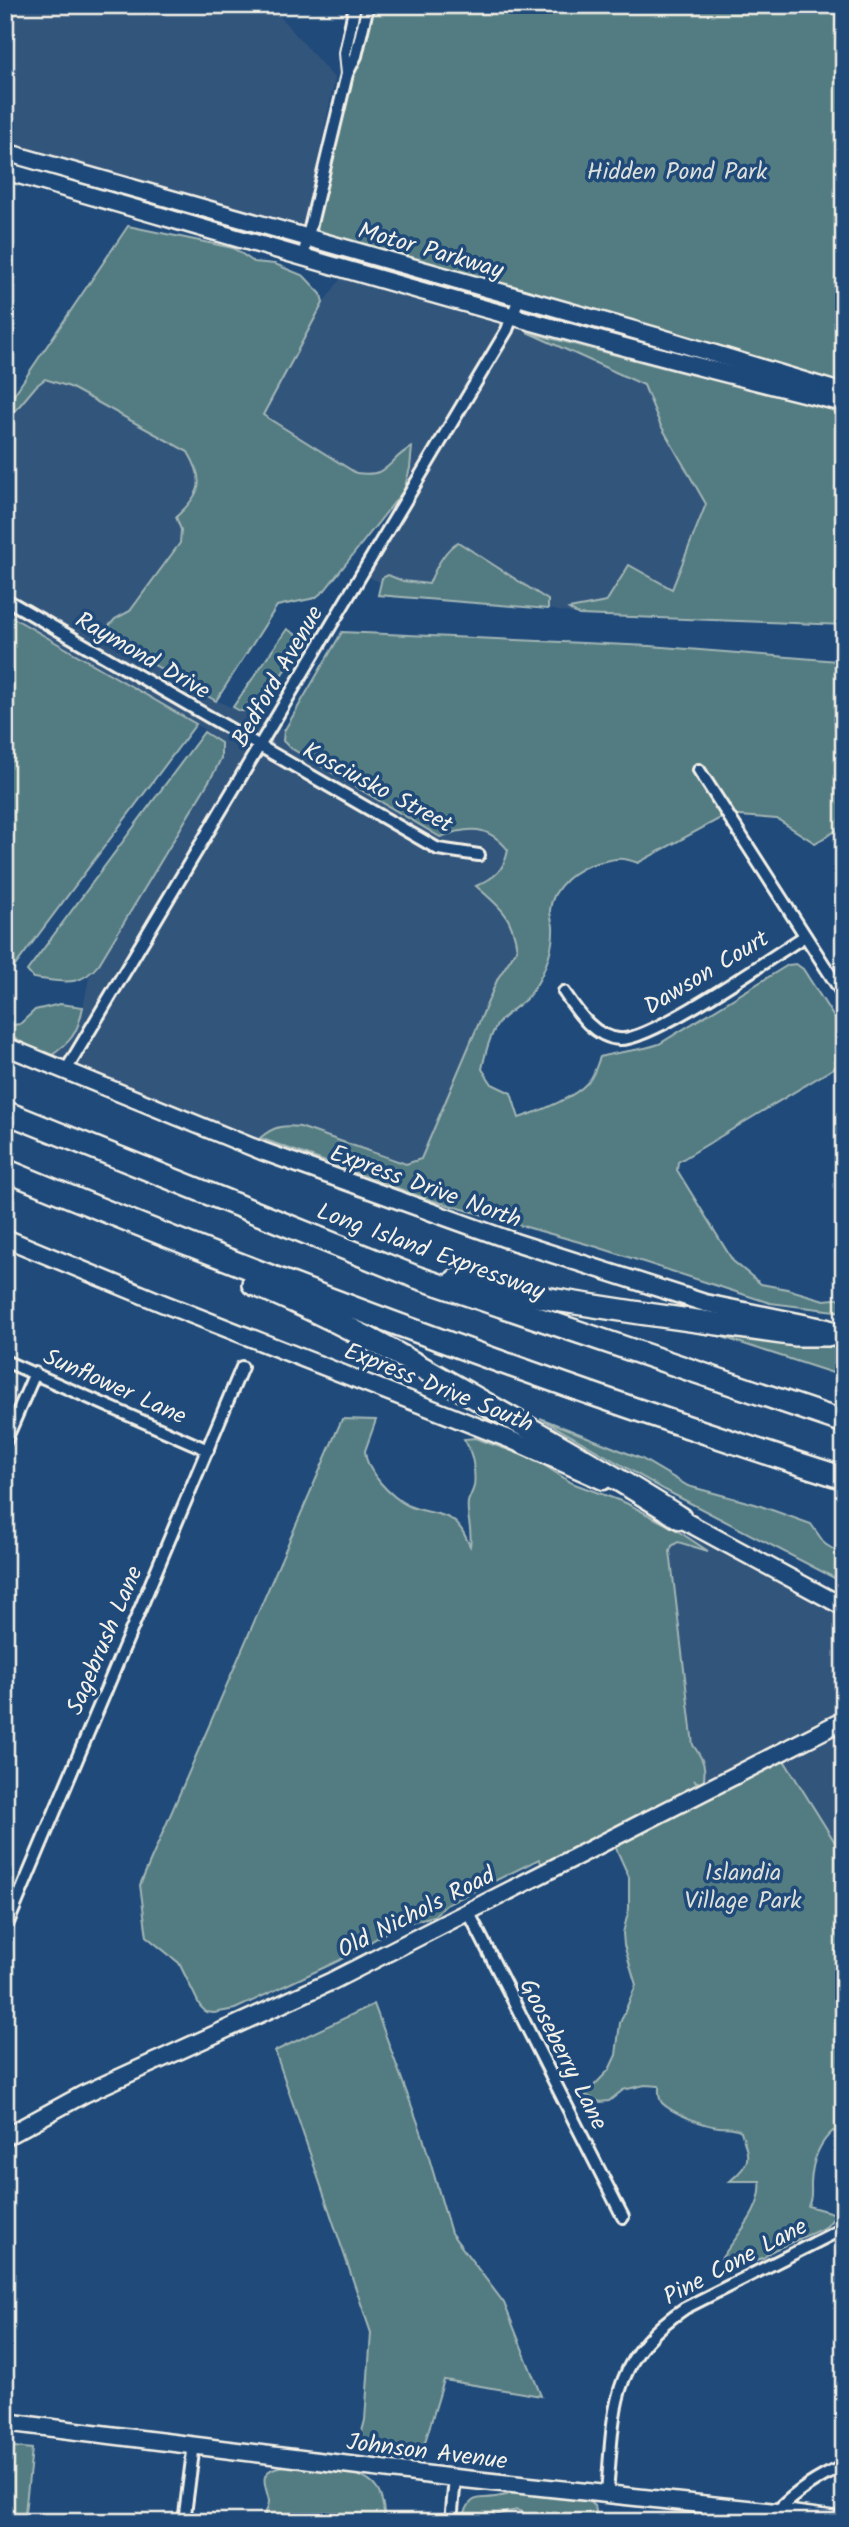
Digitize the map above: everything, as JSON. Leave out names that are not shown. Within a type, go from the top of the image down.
[{"type":"highway","name":"Long Island Expressway","points":[[5,1112],[416,1277],[844,1422]]},
{"type":"highway","points":[[5,1170],[276,1278],[522,1369],[844,1478]]},
{"type":"highway","points":[[180,1240],[220,1270],[337,1322],[632,1487],[680,1518]]},
{"type":"highway","points":[[416,1277],[467,1280],[556,1300],[796,1335],[844,1333]]},
{"type":"main road","name":"Motor Parkway","points":[[5,152],[844,393]]},
{"type":"main road","name":"Motor Parkway","points":[[5,171],[513,316],[713,371],[844,403]]},
{"type":"main road","name":"Express Drive North","points":[[5,1046],[327,1175],[599,1270],[705,1303],[844,1333]]},
{"type":"main road","name":"Express Drive South","points":[[5,1238],[162,1303],[509,1438],[680,1518],[844,1607]]},
{"type":"main road","name":"Old Nichols Road","points":[[5,2137],[66,2103],[296,1998],[844,1720]]},
{"type":"main road","name":"Johnson Avenue","points":[[5,2422],[455,2478],[844,2521]]},
{"type":"street","points":[[347,74],[345,53],[355,5]]},
{"type":"street","points":[[303,257],[347,74],[356,57],[368,5]]},
{"type":"street","name":"Bedford Avenue","points":[[65,1072],[260,747],[513,316],[519,299]]},
{"type":"street","name":"Raymond Drive","points":[[5,599],[260,747]]},
{"type":"street","name":"Kosciusko Street","points":[[260,747],[438,849],[479,855]]},
{"type":"street","points":[[699,771],[844,996]]},
{"type":"street","name":"Dawson Court","points":[[564,992],[583,1018],[601,1034],[618,1040],[636,1038],[663,1025],[805,936]]},
{"type":"street","name":"Sunflower Lane","points":[[5,1361],[208,1450]]},
{"type":"street","name":"Sagebrush Lane","points":[[5,1930],[242,1367]]},
{"type":"street","points":[[5,1443],[35,1373]]},
{"type":"street","name":"Gooseberry Lane","points":[[468,1911],[623,2217]]},
{"type":"street","name":"Pine Cone Lane","points":[[607,2494],[615,2408],[621,2383],[630,2363],[646,2340],[663,2323],[685,2308],[844,2228]]},
{"type":"street","points":[[184,2522],[194,2444]]},
{"type":"street","points":[[776,2512],[794,2494],[814,2480],[844,2466]]},
{"type":"street","points":[[451,2522],[455,2478]]},
{"type":"street","points":[[713,2522],[724,2507]]},
{"type":"shaded area","points":[[5,5],[270,5],[335,79],[303,229],[5,142]]},
{"type":"shaded area","points":[[342,277],[513,326],[644,385],[660,424],[707,504],[672,589],[570,609],[579,615],[548,609],[548,600],[434,572],[429,584],[403,581],[388,575],[382,578],[381,583],[365,575],[410,498],[404,490],[412,447],[404,451],[388,469],[371,475],[356,473],[262,415],[323,303]]},
{"type":"shaded area","points":[[45,379],[70,387],[188,452],[200,479],[198,491],[176,517],[181,530],[180,543],[130,611],[115,619],[204,695],[240,711],[251,711],[284,731],[283,741],[289,747],[440,837],[469,829],[483,831],[498,838],[508,850],[506,862],[499,873],[476,886],[498,905],[512,923],[517,949],[498,978],[421,1159],[406,1165],[300,1127],[283,1125],[260,1138],[48,1058],[69,1043],[80,1023],[89,977],[215,771],[221,758],[221,743],[196,724],[5,613],[5,423]]},
{"type":"shaded area","points":[[664,1524],[844,1615],[844,1845],[839,1847],[777,1750],[699,1789],[670,1736],[694,1751]]},
{"type":"green space","name":"Hidden Pond Park","points":[[368,5],[844,5],[844,393],[308,239]]},
{"type":"green space","points":[[128,226],[233,248],[254,262],[275,264],[304,276],[321,294],[323,303],[263,415],[356,473],[368,474],[383,470],[412,447],[404,490],[325,590],[315,598],[277,606],[216,701],[108,638],[107,628],[115,619],[130,611],[180,543],[181,530],[176,517],[196,494],[199,480],[188,452],[70,387],[45,379],[5,423],[5,408]]},
{"type":"green space","points":[[527,332],[692,375],[681,362],[844,403],[844,625],[579,615],[569,609],[606,602],[629,565],[672,589],[706,504],[660,424],[644,385]]},
{"type":"green space","points":[[458,542],[548,600],[548,609],[378,595],[382,578],[388,575],[403,581],[429,584],[444,555]]},
{"type":"green space","points":[[5,613],[196,724],[9,974],[5,973]]},
{"type":"green space","points":[[287,629],[300,637],[297,652],[262,703],[251,711],[240,711],[233,707]]},
{"type":"green space","points":[[342,632],[650,646],[844,663],[844,826],[815,843],[777,819],[726,815],[638,863],[613,859],[573,874],[560,886],[552,902],[552,940],[541,976],[530,995],[497,1025],[482,1069],[492,1084],[511,1093],[519,1118],[578,1091],[591,1078],[600,1057],[659,1044],[788,965],[796,964],[803,969],[844,1033],[844,1062],[678,1162],[677,1170],[733,1261],[761,1284],[824,1300],[844,1298],[844,1312],[770,1303],[597,1247],[427,1199],[260,1138],[279,1127],[300,1127],[406,1164],[421,1159],[498,978],[517,949],[512,928],[504,913],[476,886],[493,877],[501,869],[508,850],[501,842],[477,830],[460,831],[440,837],[283,741],[284,731]]},
{"type":"green space","points":[[204,732],[221,743],[221,758],[99,964],[84,977],[69,982],[33,978],[27,971]]},
{"type":"green space","points":[[60,1004],[83,1007],[72,1037],[48,1058],[5,1034],[5,1026],[20,1024],[35,1010]]},
{"type":"green space","points":[[710,1333],[844,1349],[844,1376],[839,1375]]},
{"type":"green space","points":[[540,1418],[642,1459],[688,1486],[755,1504],[811,1524],[825,1544],[844,1556],[844,1583],[665,1490]]},
{"type":"green space","name":"Islandia Village Park","points":[[342,1419],[376,1420],[365,1451],[366,1459],[375,1475],[387,1490],[409,1506],[454,1521],[470,1546],[468,1507],[474,1486],[474,1474],[471,1455],[464,1439],[475,1438],[536,1460],[572,1483],[626,1503],[675,1529],[708,1551],[678,1542],[670,1551],[693,1745],[704,1768],[703,1784],[695,1781],[699,1789],[777,1749],[838,1847],[844,1845],[844,2135],[833,2131],[820,2148],[813,2168],[808,2206],[837,2214],[826,2227],[774,2250],[763,2258],[742,2264],[721,2259],[748,2222],[758,2202],[760,2191],[760,2181],[730,2181],[746,2164],[747,2154],[741,2131],[706,2124],[673,2111],[661,2101],[659,2086],[645,2085],[623,2090],[609,2101],[600,2102],[585,2095],[609,2070],[616,2055],[620,2023],[636,1985],[623,1933],[629,1909],[629,1877],[611,1837],[545,1870],[539,1859],[446,1905],[434,1916],[399,1925],[338,1961],[235,2009],[206,2012],[200,2006],[179,1963],[147,1937],[140,1885]]},
{"type":"green space","points":[[374,2004],[422,2134],[451,2233],[504,2303],[541,2396],[444,2380],[422,2452],[359,2443],[365,2420],[371,2333],[275,2051]]},
{"type":"green space","points":[[5,2446],[32,2449],[24,2522],[5,2522]]},
{"type":"green space","points":[[304,2464],[344,2470],[371,2483],[381,2496],[385,2522],[260,2522],[269,2504],[264,2482],[266,2474],[278,2467]]},
{"type":"green space","points":[[524,2490],[561,2494],[588,2501],[596,2509],[594,2522],[544,2522],[517,2510],[498,2514],[487,2522],[467,2522],[464,2515],[473,2501]]}]
